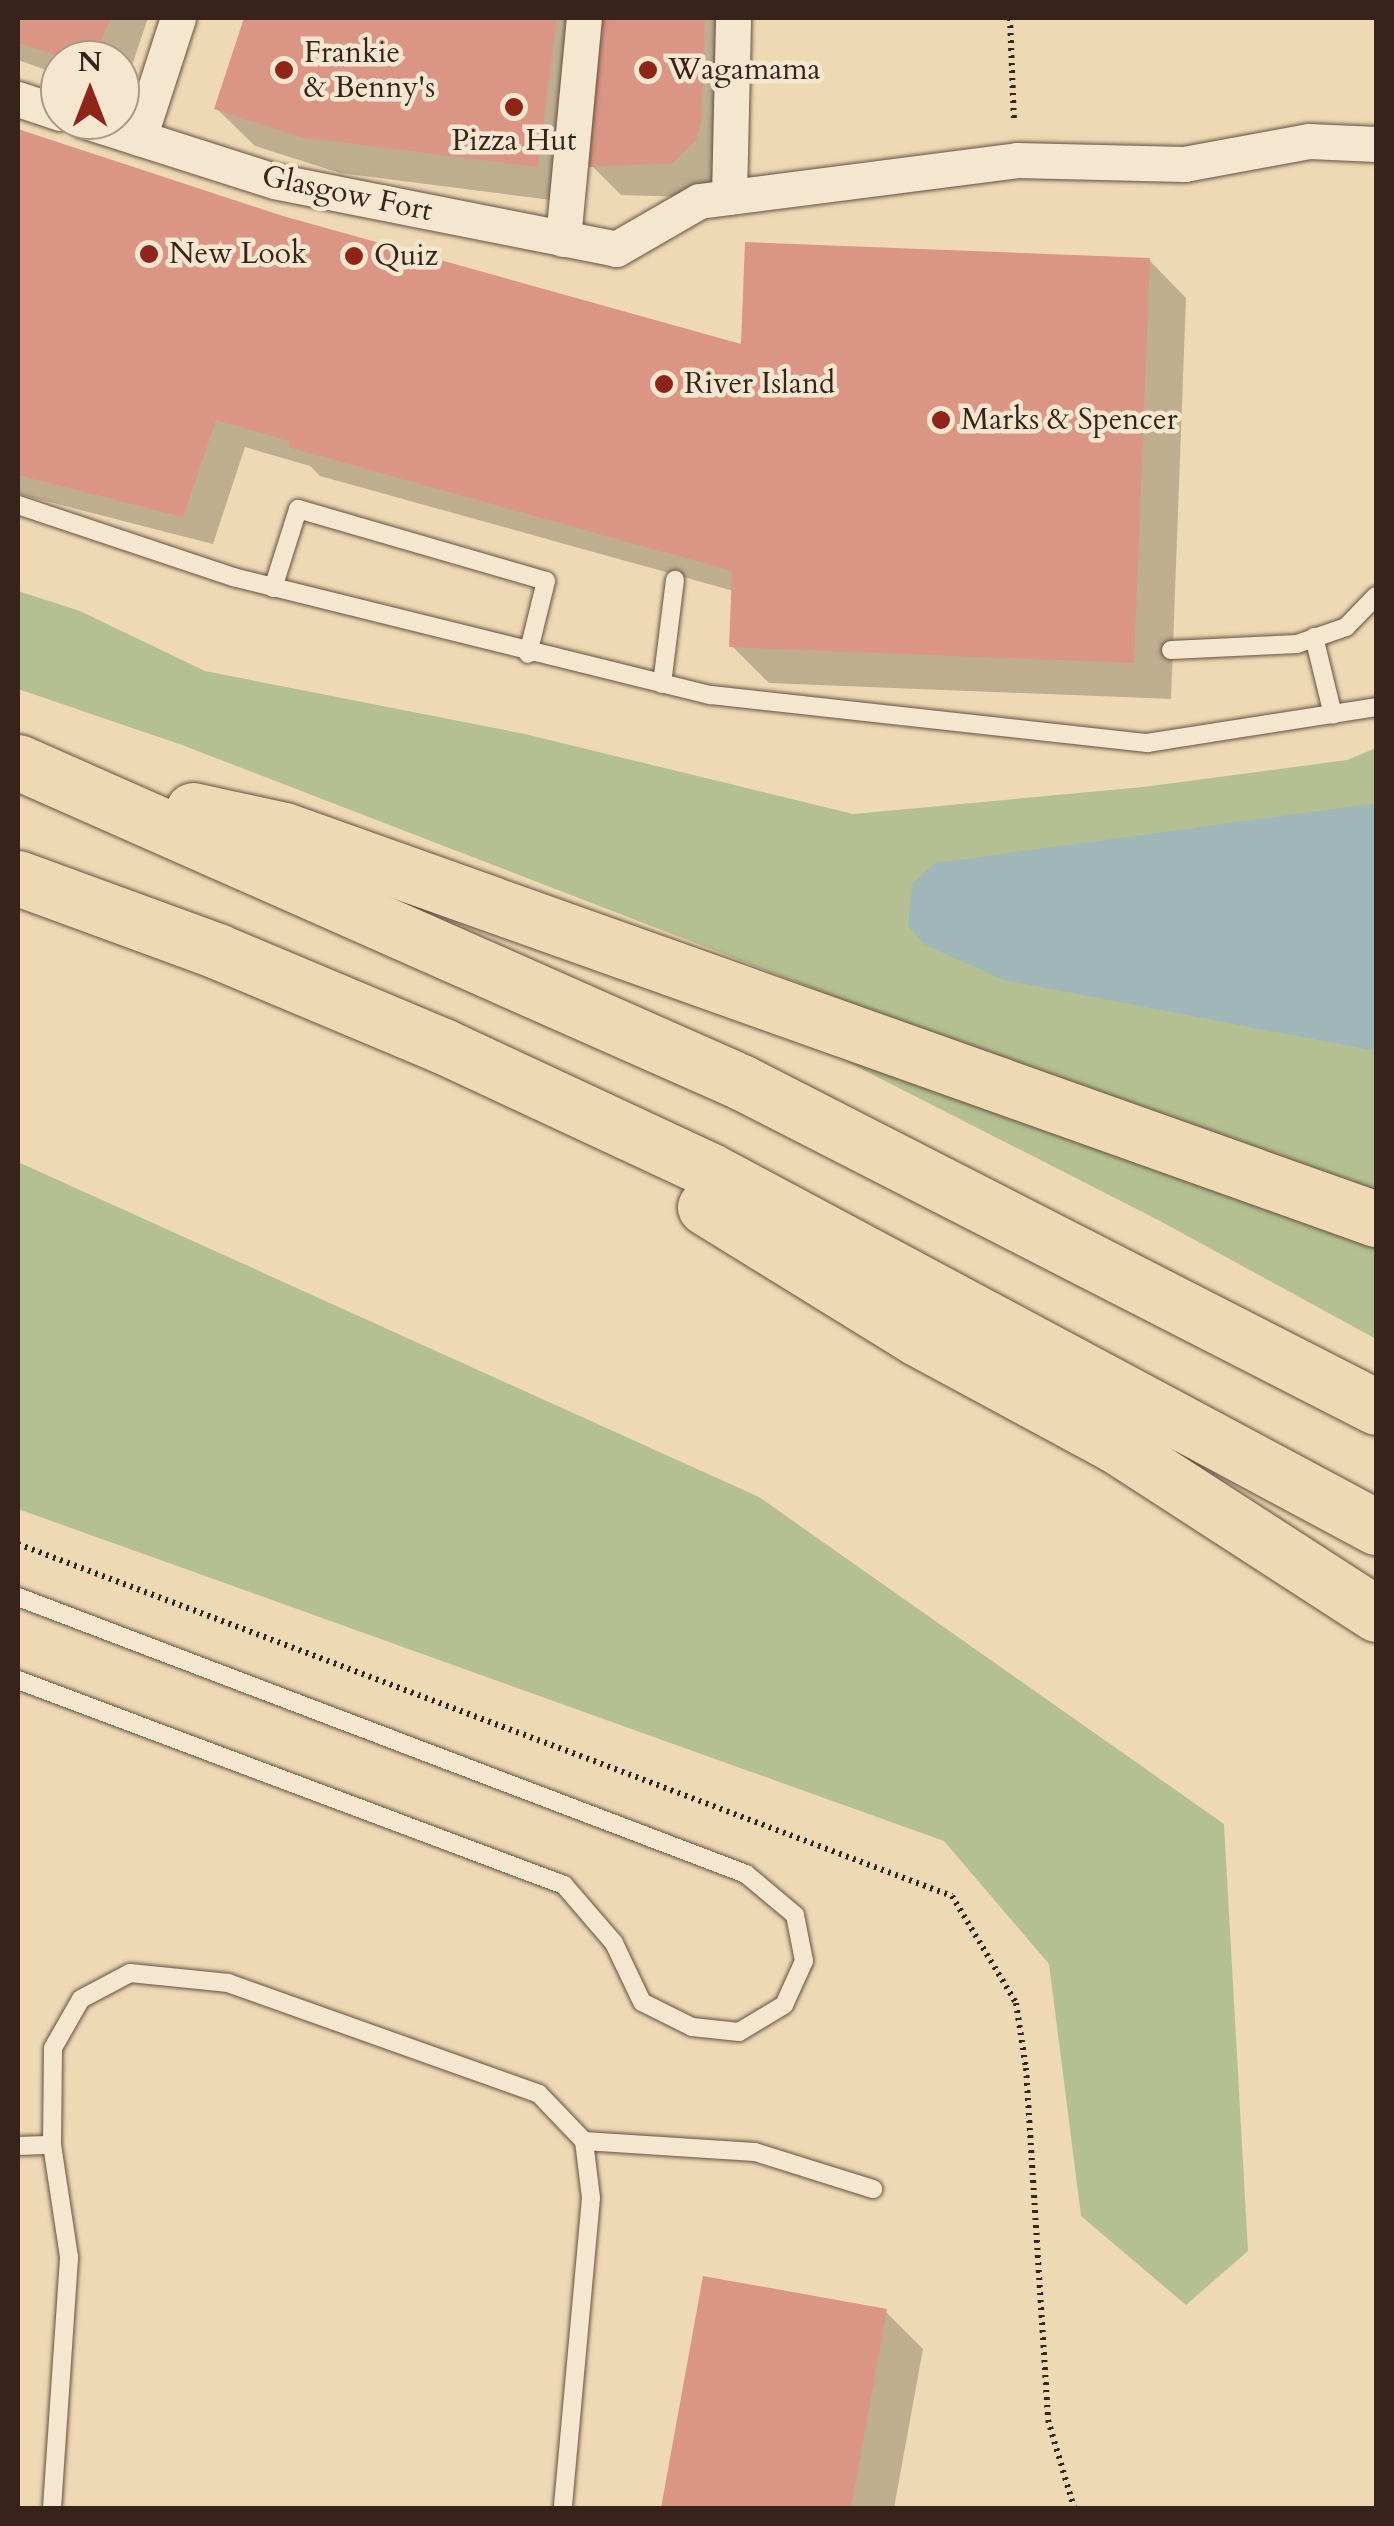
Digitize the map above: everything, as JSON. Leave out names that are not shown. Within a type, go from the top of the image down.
[{"type":"highway","points":[[18,762],[78,784],[741,1082],[1376,1407]]},
{"type":"highway","points":[[78,784],[284,830],[1376,1219]]},
{"type":"highway","points":[[18,878],[217,951],[443,1046],[708,1170],[1376,1528]]},
{"type":"highway","points":[[443,1046],[917,1338],[1115,1445],[1376,1614]]},
{"type":"street","points":[[140,132],[178,18]]},
{"type":"street","points":[[563,239],[584,18]]},
{"type":"street","points":[[733,18],[729,197],[1017,160],[1184,164],[1309,141],[1376,144]]},
{"type":"street","name":"Glasgow Fort","points":[[140,139],[274,181],[616,250],[699,200],[729,197]]},
{"type":"lane","points":[[18,505],[274,588],[528,654],[662,684],[1147,743],[1376,707]]},
{"type":"lane","points":[[274,588],[298,509],[546,581],[528,654]]},
{"type":"lane","points":[[662,684],[676,580]]},
{"type":"lane","points":[[1172,650],[1314,637],[1346,626],[1376,596]]},
{"type":"lane","points":[[1314,637],[1334,715]]},
{"type":"lane","points":[[18,1597],[746,1874],[794,1915],[804,1961],[784,2005],[739,2032],[692,2028],[642,2002],[614,1943],[564,1884],[18,1680]]},
{"type":"lane","points":[[52,2508],[69,2258],[52,2144],[53,2048],[81,1999],[130,1973],[228,1983],[539,2094],[584,2141],[590,2198],[563,2508]]},
{"type":"lane","points":[[584,2141],[755,2152],[873,2189]]},
{"type":"lane","points":[[18,2146],[52,2144]]},
{"type":"path","points":[[1010,18],[1017,160]]},
{"type":"path","points":[[18,1544],[952,1896],[1016,2003],[1026,2068],[1048,2420],[1074,2508]]},
{"type":"green space","points":[[18,591],[80,611],[205,671],[525,734],[853,814],[1143,787],[1347,760],[1376,748],[1376,1197],[936,1036],[182,745],[18,689]]},
{"type":"green space","points":[[746,1010],[1376,1240],[1376,1339],[1160,1221]]},
{"type":"green space","points":[[18,1162],[759,1497],[1224,1824],[1248,2251],[1186,2305],[1081,2216],[1049,1964],[944,1841],[18,1509]]},
{"type":"water","points":[[1376,803],[1376,1051],[1004,980],[925,945],[908,926],[912,884],[935,863]]},
{"type":"building","points":[[18,18],[110,18],[102,40],[40,40],[40,50],[18,43]]},
{"type":"building","points":[[244,18],[557,18],[538,167],[300,137],[214,109]]},
{"type":"building","name":"Wagamama","points":[[596,18],[705,18],[701,122],[696,140],[673,163],[589,167]]},
{"type":"building","points":[[18,129],[40,136],[40,140],[52,140],[283,216],[741,344],[745,242],[1150,258],[1134,663],[729,647],[732,571],[288,447],[290,441],[216,420],[183,517],[18,475]]},
{"type":"building","points":[[703,2276],[887,2309],[851,2508],[661,2508]]},
{"type":"place","name":"Frankie & Benny's","points":[[284,70]]},
{"type":"place","name":"Wagamama","points":[[648,70]]},
{"type":"place","name":"Pizza Hut","points":[[514,107]]},
{"type":"place","name":"New Look","points":[[149,254]]},
{"type":"place","name":"Quiz","points":[[354,256]]},
{"type":"place","name":"River Island","points":[[664,384]]},
{"type":"place","name":"Marks & Spencer","points":[[941,420]]}]
